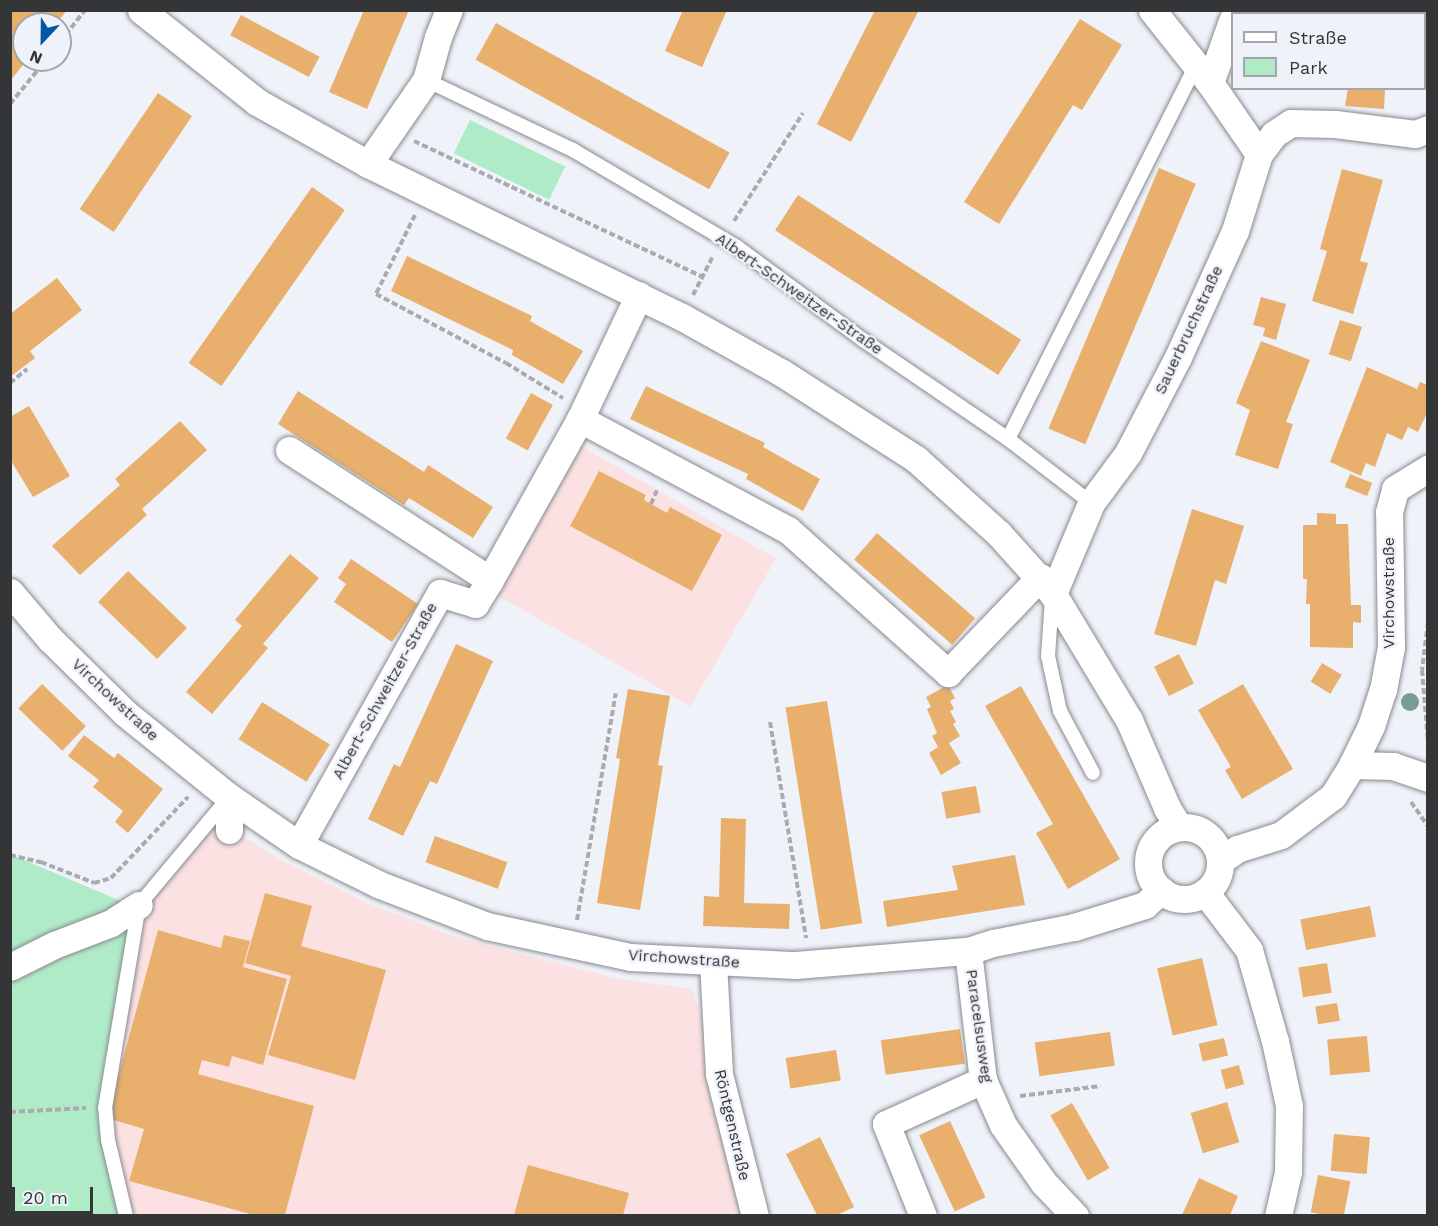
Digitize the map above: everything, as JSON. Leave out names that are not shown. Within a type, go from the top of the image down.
[{"type":"street","points":[[141,10],[257,102],[368,164],[682,317],[782,374],[916,459],[999,534],[1046,585],[1129,720],[1170,822]]},
{"type":"street","points":[[368,164],[426,80],[438,37],[449,10]]},
{"type":"street","points":[[1152,10],[1203,75],[1259,154],[1274,134],[1291,123],[1335,124],[1415,134],[1428,129]]},
{"type":"street","points":[[1203,75],[1231,25]]},
{"type":"street","name":"Sauerbruchstraße","points":[[1046,585],[1091,503],[1128,453],[1178,357],[1235,231],[1259,154]]},
{"type":"street","name":"Albert-Schweitzer-Straße","points":[[299,845],[440,593],[475,604],[490,580],[582,415],[639,295]]},
{"type":"street","points":[[582,415],[788,530],[948,672],[1046,585]]},
{"type":"street","points":[[289,450],[490,580]]},
{"type":"street","name":"Virchowstraße","points":[[1228,855],[1281,835],[1333,796],[1352,765],[1371,726],[1383,690],[1391,647],[1389,512],[1395,489],[1428,468]]},
{"type":"street","name":"Virchowstraße","points":[[10,592],[50,639],[125,713],[229,797],[299,845],[380,885],[487,926],[630,957],[810,964],[968,951],[993,943],[1074,927],[1145,905],[1161,890]]},
{"type":"street","points":[[1352,765],[1393,766],[1428,778]]},
{"type":"street","points":[[229,797],[229,830]]},
{"type":"street","points":[[1170,822],[1208,836],[1228,855],[1214,884],[1205,892],[1183,899],[1161,890],[1149,871],[1148,860],[1151,849],[1170,822]]},
{"type":"street","points":[[1205,892],[1250,950],[1275,1041],[1289,1106],[1288,1172],[1278,1215]]},
{"type":"street","points":[[10,967],[54,945],[111,923],[139,905]]},
{"type":"street","name":"Paracelsusweg","points":[[968,951],[988,1090],[1003,1125],[1043,1182],[1076,1215]]},
{"type":"street","name":"Röntgenstraße","points":[[713,962],[719,1074],[755,1215]]},
{"type":"street","points":[[923,1215],[886,1125],[988,1090]]},
{"type":"lane","points":[[1008,439],[1203,75]]},
{"type":"lane","name":"Albert-Schweitzer-Straße","points":[[426,80],[573,150],[723,238],[863,340],[1008,439],[1091,503]]},
{"type":"lane","points":[[1046,585],[1048,656],[1060,711],[1093,773]]},
{"type":"lane","points":[[126,1215],[108,1140],[105,1107],[139,905],[229,797]]},
{"type":"path","points":[[72,27],[85,10]]},
{"type":"path","points":[[10,104],[36,72]]},
{"type":"path","points":[[682,317],[723,238],[803,113]]},
{"type":"path","points":[[392,130],[703,277]]},
{"type":"path","points":[[426,192],[376,294],[506,363],[582,415]]},
{"type":"path","points":[[10,383],[27,369]]},
{"type":"path","points":[[1428,622],[1422,670],[1428,742]]},
{"type":"path","points":[[573,945],[616,693]]},
{"type":"path","points":[[770,722],[810,964]]},
{"type":"path","points":[[10,855],[41,862],[94,883],[111,878],[204,779]]},
{"type":"path","points":[[988,1090],[1100,1086]]},
{"type":"path","points":[[10,1112],[105,1107]]},
{"type":"shaded area","points":[[581,446],[776,558],[690,707],[496,594]]},
{"type":"shaded area","points":[[219,822],[285,862],[367,903],[456,937],[619,979],[692,989],[719,1074],[755,1216],[121,1216],[102,1108],[104,1063],[114,1019],[130,905]]},
{"type":"green space","points":[[470,120],[565,166],[549,200],[454,153]]},
{"type":"green space","points":[[10,854],[130,905],[126,963],[104,1063],[102,1108],[121,1215],[11,1215]]},
{"type":"building","points":[[14,10],[67,10],[65,12],[12,12]]},
{"type":"building","points":[[364,10],[409,10],[367,109],[329,92]]},
{"type":"building","points":[[683,10],[727,10],[702,67],[665,51]]},
{"type":"building","points":[[875,10],[919,10],[851,142],[817,124]]},
{"type":"building","points":[[1264,10],[1320,10],[1320,12],[1264,12]]},
{"type":"building","points":[[12,12],[12,72],[17,72],[10,81],[10,14]]},
{"type":"building","points":[[241,15],[320,57],[309,77],[230,35]]},
{"type":"building","points":[[1080,19],[1122,45],[1082,110],[1073,105],[999,224],[964,202]]},
{"type":"building","points":[[496,23],[730,152],[709,189],[476,60]]},
{"type":"building","points":[[1348,90],[1385,90],[1384,109],[1345,106]]},
{"type":"building","points":[[158,93],[192,116],[114,232],[80,209]]},
{"type":"building","points":[[1159,168],[1196,184],[1085,444],[1048,429]]},
{"type":"building","points":[[1342,169],[1383,180],[1360,261],[1368,263],[1353,314],[1312,301],[1327,251],[1320,249]]},
{"type":"building","points":[[312,187],[345,210],[221,386],[189,363]]},
{"type":"building","points":[[798,195],[1021,340],[998,375],[775,230]]},
{"type":"building","points":[[407,256],[532,316],[530,321],[583,351],[563,384],[512,355],[513,350],[391,291]]},
{"type":"building","points":[[57,278],[82,310],[30,351],[35,358],[10,377],[10,314]]},
{"type":"building","points":[[1261,297],[1286,304],[1276,340],[1263,336],[1265,328],[1253,325]]},
{"type":"building","points":[[1340,320],[1362,327],[1351,361],[1329,354]]},
{"type":"building","points":[[1261,341],[1310,360],[1286,422],[1293,424],[1278,469],[1235,455],[1250,410],[1236,403]]},
{"type":"building","points":[[1367,367],[1417,389],[1420,382],[1428,385],[1428,411],[1418,432],[1408,427],[1402,440],[1387,433],[1375,467],[1366,463],[1361,476],[1330,462]]},
{"type":"building","points":[[646,386],[765,443],[763,447],[820,479],[803,511],[746,479],[748,474],[630,419]]},
{"type":"building","points":[[298,391],[424,472],[428,465],[493,507],[473,538],[409,498],[404,505],[278,424]]},
{"type":"building","points":[[531,393],[553,405],[528,451],[506,438]]},
{"type":"building","points":[[29,406],[70,476],[33,497],[10,459],[10,417]]},
{"type":"building","points":[[180,421],[207,450],[142,509],[147,515],[80,575],[52,546],[120,485],[115,479]]},
{"type":"building","points":[[599,471],[646,495],[644,500],[667,513],[670,507],[722,535],[692,591],[570,526]]},
{"type":"building","points":[[1350,474],[1372,483],[1367,496],[1345,487]]},
{"type":"building","points":[[1192,509],[1244,526],[1226,584],[1215,580],[1196,646],[1154,634]]},
{"type":"building","points":[[1317,513],[1336,514],[1336,524],[1348,524],[1351,605],[1361,605],[1361,623],[1353,622],[1353,648],[1310,647],[1310,604],[1306,604],[1307,579],[1303,579],[1303,525],[1317,525]]},
{"type":"building","points":[[877,533],[975,618],[952,645],[854,559]]},
{"type":"building","points":[[290,554],[319,578],[263,644],[268,648],[212,714],[186,692],[242,626],[235,620]]},
{"type":"building","points":[[351,559],[418,604],[392,642],[334,602],[346,584],[338,578]]},
{"type":"building","points":[[128,571],[187,628],[157,659],[98,602]]},
{"type":"building","points":[[456,644],[493,661],[437,784],[430,781],[403,836],[368,819],[394,764],[400,767]]},
{"type":"building","points":[[1179,654],[1194,683],[1169,696],[1154,667]]},
{"type":"building","points":[[1322,663],[1342,675],[1330,694],[1311,682]]},
{"type":"building","points":[[42,684],[86,726],[62,751],[18,708]]},
{"type":"building","points":[[1243,684],[1293,769],[1242,799],[1225,770],[1231,767],[1198,710]]},
{"type":"building","points":[[948,685],[955,698],[950,701],[954,709],[950,711],[956,722],[953,724],[960,736],[949,743],[961,763],[941,775],[929,753],[938,747],[932,736],[937,733],[927,709],[931,707],[926,697]]},
{"type":"building","points":[[1021,686],[1120,859],[1068,889],[1036,833],[1053,824],[985,706]]},
{"type":"building","points":[[628,689],[670,696],[658,765],[663,766],[640,910],[597,903],[620,759],[616,758]]},
{"type":"building","points":[[827,701],[862,923],[821,930],[786,708]]},
{"type":"building","points":[[262,702],[330,744],[307,782],[239,739]]},
{"type":"building","points":[[84,735],[114,758],[118,753],[163,789],[128,833],[115,822],[123,811],[93,787],[99,780],[68,756]]},
{"type":"building","points":[[976,786],[981,813],[946,819],[942,792]]},
{"type":"building","points":[[721,818],[746,819],[744,903],[790,904],[789,929],[703,926],[704,896],[719,897]]},
{"type":"building","points":[[435,836],[507,862],[498,889],[425,862]]},
{"type":"building","points":[[1015,855],[1025,905],[887,927],[883,901],[958,890],[952,866]]},
{"type":"building","points":[[265,893],[312,906],[301,946],[386,970],[355,1080],[268,1055],[291,976],[245,963]]},
{"type":"building","points":[[1370,906],[1376,936],[1306,950],[1300,920]]},
{"type":"building","points":[[158,930],[221,948],[224,935],[250,941],[243,967],[287,979],[263,1065],[232,1056],[229,1067],[202,1060],[198,1074],[314,1106],[285,1215],[254,1215],[129,1181],[144,1129],[107,1118]]},
{"type":"building","points":[[1202,958],[1218,1025],[1173,1036],[1157,968]]},
{"type":"building","points":[[1327,963],[1332,993],[1303,997],[1298,968]]},
{"type":"building","points":[[1337,1003],[1340,1021],[1318,1024],[1315,1006]]},
{"type":"building","points":[[960,1029],[965,1064],[886,1075],[881,1040]]},
{"type":"building","points":[[1110,1032],[1115,1066],[1039,1076],[1035,1043]]},
{"type":"building","points":[[1367,1036],[1370,1072],[1330,1075],[1327,1039]]},
{"type":"building","points":[[1224,1038],[1228,1056],[1203,1061],[1199,1044]]},
{"type":"building","points":[[836,1050],[841,1081],[790,1089],[786,1058]]},
{"type":"building","points":[[1239,1065],[1244,1084],[1226,1089],[1221,1070]]},
{"type":"building","points":[[1227,1102],[1239,1142],[1203,1153],[1191,1113]]},
{"type":"building","points":[[1072,1103],[1110,1168],[1088,1180],[1050,1116]]},
{"type":"building","points":[[950,1121],[985,1197],[955,1211],[919,1135]]},
{"type":"building","points":[[1334,1134],[1370,1137],[1367,1174],[1331,1171]]},
{"type":"building","points":[[820,1137],[854,1207],[837,1215],[817,1215],[786,1154]]},
{"type":"building","points":[[528,1165],[629,1193],[623,1215],[514,1215]]},
{"type":"building","points":[[1318,1175],[1350,1181],[1344,1216],[1311,1212]]},
{"type":"building","points":[[1199,1178],[1238,1196],[1230,1215],[1182,1215]]}]
